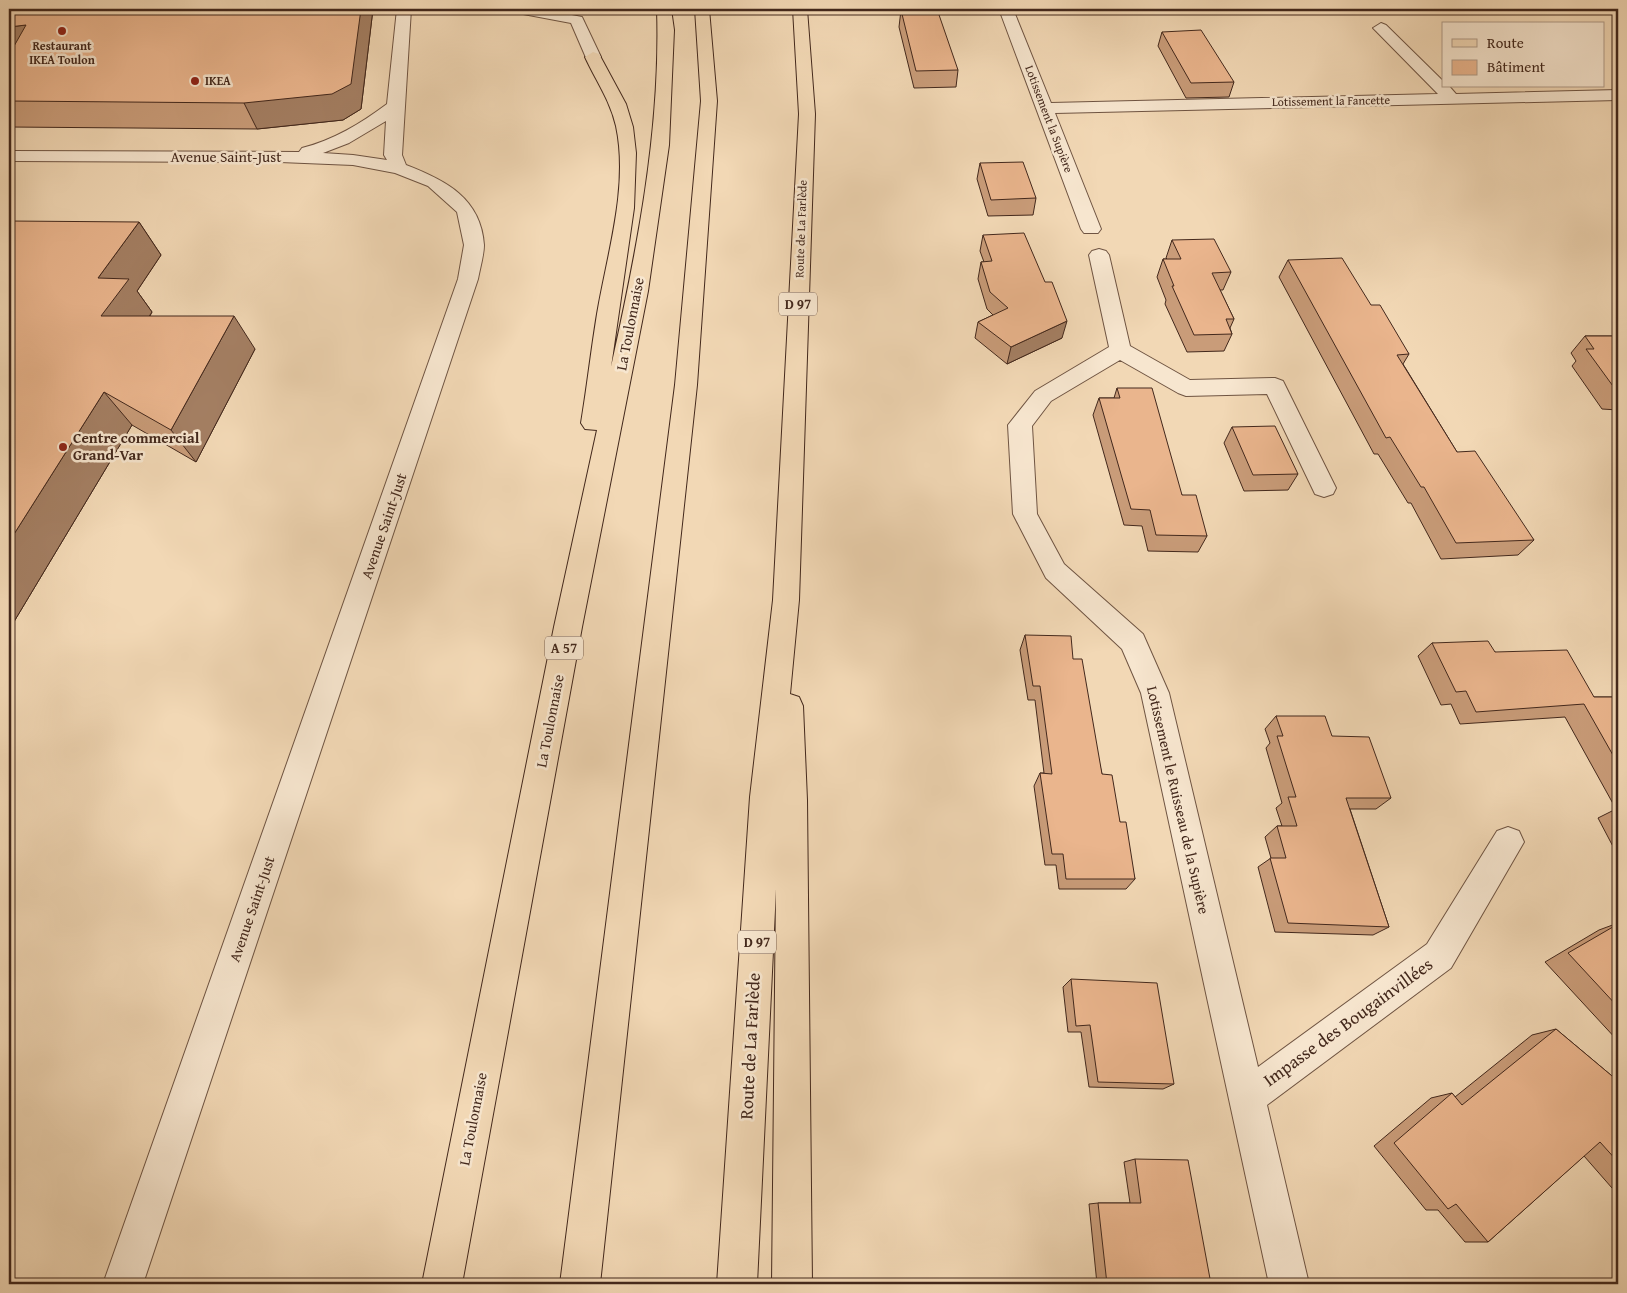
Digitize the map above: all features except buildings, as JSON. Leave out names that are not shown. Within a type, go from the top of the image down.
[{"type":"main road","name":"La Toulonnaise","points":[[442,1284],[568,627],[638,291],[660,145],[665,40],[664,9]]},
{"type":"main road","points":[[580,1284],[692,320],[710,102],[702,9]]},
{"type":"main road","name":"Route de La Farlède","points":[[737,1284],[765,797],[786,600],[807,114],[800,9]]},
{"type":"main road","points":[[568,627],[607,314],[620,245],[625,197],[627,144],[618,104],[593,57]]},
{"type":"main road","name":"Route de La Farlède","points":[[786,600],[792,800],[792,1284]]},
{"type":"street","points":[[399,168],[393,155],[395,106],[404,9]]},
{"type":"street","points":[[518,9],[578,20],[593,57]]},
{"type":"street","name":"Lotissement la Supière","points":[[1006,9],[1095,242],[1120,350]]},
{"type":"street","points":[[1382,28],[1451,98]]},
{"type":"street","name":"Lotissement la Fancette","points":[[1045,108],[1618,95]]},
{"type":"street","points":[[280,157],[315,150],[338,142],[360,131],[395,106]]},
{"type":"street","name":"Avenue Saint-Just","points":[[9,156],[280,157],[353,160],[399,168],[434,182],[466,210],[474,245],[468,279],[123,1284]]},
{"type":"street","points":[[1120,350],[1186,388],[1275,386],[1324,488]]},
{"type":"street","name":"Lotissement le Ruisseau de la Supière","points":[[1120,350],[1044,396],[1020,425],[1025,514],[1055,571],[1133,642],[1155,694],[1289,1284]]},
{"type":"street","name":"Impasse des Bougainvillées","points":[[1247,1096],[1439,956],[1508,842]]},
{"type":"place","name":"Restaurant IKEA Toulon","points":[[62,31]]},
{"type":"place","name":"IKEA","points":[[195,81]]},
{"type":"place","name":"Centre commercial Grand-Var","points":[[63,447]]}]
